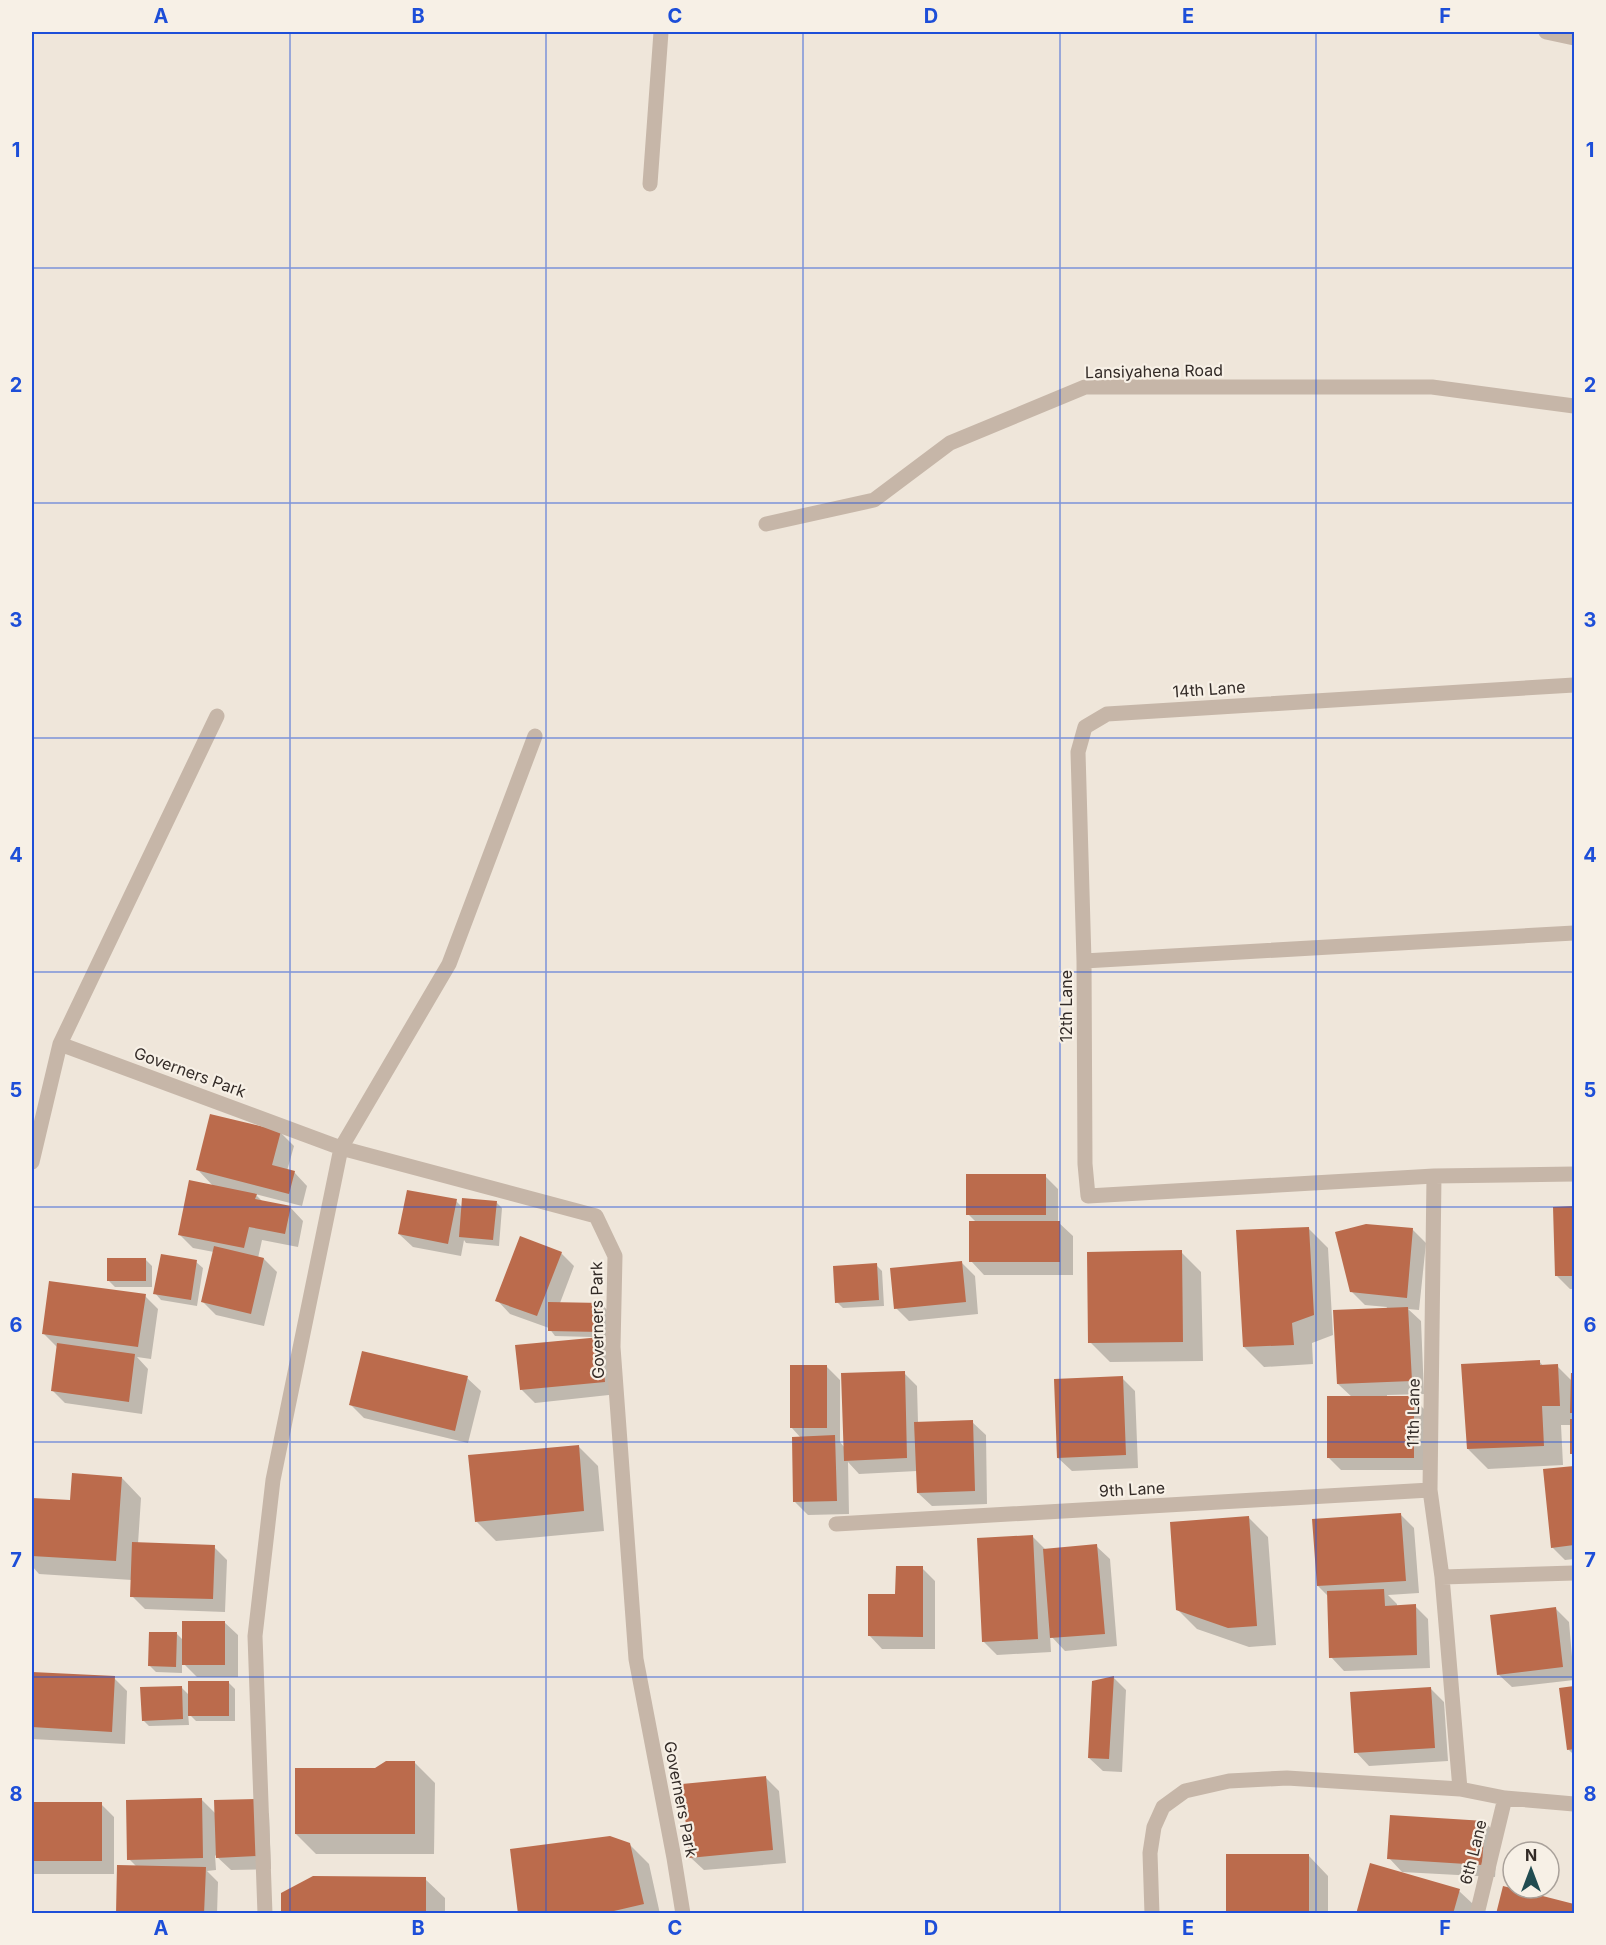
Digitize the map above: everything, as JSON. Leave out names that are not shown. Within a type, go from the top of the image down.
[{"type":"street","points":[[650,184],[661,32]]},
{"type":"street","points":[[1546,32],[1575,38]]},
{"type":"street","name":"Lansiyahena Road","points":[[766,524],[874,500],[950,443],[1084,387],[1432,387],[1575,406]]},
{"type":"street","name":"14th Lane","points":[[1084,961],[1078,752],[1085,727],[1107,714],[1575,685]]},
{"type":"street","points":[[32,1162],[60,1044],[216,716]]},
{"type":"street","points":[[265,1914],[255,1636],[273,1480],[341,1148],[450,964],[535,736]]},
{"type":"street","name":"12th Lane","points":[[1434,1176],[1088,1196],[1085,1164],[1084,961],[1575,933]]},
{"type":"street","name":"Governers Park","points":[[60,1044],[341,1148],[596,1216],[615,1256],[613,1347],[636,1659],[683,1914]]},
{"type":"street","points":[[1434,1176],[1575,1174]]},
{"type":"street","name":"11th Lane","points":[[1434,1176],[1430,1490],[1442,1577],[1460,1789]]},
{"type":"street","name":"9th Lane","points":[[836,1524],[1430,1490]]},
{"type":"street","points":[[1442,1577],[1575,1573]]},
{"type":"street","points":[[1152,1914],[1150,1853],[1154,1827],[1163,1807],[1185,1791],[1229,1781],[1287,1778],[1460,1789],[1505,1798],[1575,1804]]},
{"type":"street","name":"6th Lane","points":[[1477,1914],[1505,1798]]},
{"type":"building","points":[[210,1114],[281,1131],[272,1165],[295,1171],[289,1194],[196,1170]]},
{"type":"building","points":[[966,1174],[1046,1174],[1046,1215],[966,1215]]},
{"type":"building","points":[[189,1180],[257,1194],[255,1199],[291,1206],[285,1234],[249,1227],[244,1248],[178,1235]]},
{"type":"building","points":[[407,1190],[457,1199],[448,1244],[398,1234]]},
{"type":"building","points":[[462,1198],[497,1201],[493,1240],[459,1237]]},
{"type":"building","points":[[1574,1206],[1574,1276],[1555,1276],[1553,1207]]},
{"type":"building","points":[[969,1221],[1060,1221],[1060,1262],[969,1262]]},
{"type":"building","points":[[1366,1224],[1413,1228],[1407,1298],[1350,1292],[1335,1232]]},
{"type":"building","points":[[1309,1227],[1314,1315],[1292,1323],[1294,1345],[1243,1347],[1236,1230]]},
{"type":"building","points":[[520,1236],[562,1252],[537,1316],[495,1301]]},
{"type":"building","points":[[214,1246],[264,1258],[251,1314],[201,1302]]},
{"type":"building","points":[[1182,1250],[1183,1342],[1088,1343],[1087,1252]]},
{"type":"building","points":[[161,1254],[197,1260],[191,1300],[153,1294]]},
{"type":"building","points":[[107,1258],[146,1258],[146,1281],[107,1281]]},
{"type":"building","points":[[962,1261],[966,1302],[894,1309],[890,1268]]},
{"type":"building","points":[[877,1263],[879,1300],[835,1303],[833,1266]]},
{"type":"building","points":[[49,1281],[146,1294],[138,1347],[42,1334]]},
{"type":"building","points":[[548,1302],[602,1303],[602,1332],[548,1331]]},
{"type":"building","points":[[1408,1307],[1412,1381],[1337,1384],[1333,1310]]},
{"type":"building","points":[[601,1337],[605,1382],[520,1390],[515,1345]]},
{"type":"building","points":[[57,1343],[135,1354],[129,1402],[51,1391]]},
{"type":"building","points":[[362,1351],[468,1376],[455,1431],[349,1405]]},
{"type":"building","points":[[1540,1360],[1540,1365],[1558,1364],[1560,1406],[1542,1406],[1544,1446],[1467,1449],[1461,1364]]},
{"type":"building","points":[[790,1365],[827,1365],[827,1428],[790,1428]]},
{"type":"building","points":[[905,1371],[907,1458],[844,1461],[841,1373]]},
{"type":"building","points":[[1571,1373],[1574,1373],[1574,1413],[1570,1413]]},
{"type":"building","points":[[1123,1376],[1126,1455],[1057,1458],[1054,1379]]},
{"type":"building","points":[[1327,1396],[1414,1396],[1414,1458],[1327,1458]]},
{"type":"building","points":[[1570,1419],[1574,1419],[1574,1454],[1570,1454]]},
{"type":"building","points":[[973,1420],[975,1491],[917,1493],[914,1422]]},
{"type":"building","points":[[835,1435],[837,1501],[793,1502],[792,1437]]},
{"type":"building","points":[[579,1445],[584,1511],[475,1522],[468,1455]]},
{"type":"building","points":[[1574,1466],[1574,1545],[1551,1548],[1543,1469]]},
{"type":"building","points":[[72,1473],[122,1477],[116,1561],[32,1556],[32,1498],[70,1500]]},
{"type":"building","points":[[1401,1513],[1406,1581],[1317,1586],[1312,1519]]},
{"type":"building","points":[[1249,1516],[1257,1626],[1228,1628],[1176,1610],[1170,1522]]},
{"type":"building","points":[[1033,1535],[1038,1639],[982,1642],[977,1538]]},
{"type":"building","points":[[132,1542],[215,1545],[213,1599],[130,1597]]},
{"type":"building","points":[[1097,1544],[1105,1634],[1050,1638],[1043,1549]]},
{"type":"building","points":[[896,1566],[923,1566],[923,1637],[868,1636],[868,1594],[895,1594]]},
{"type":"building","points":[[1384,1589],[1385,1606],[1416,1604],[1417,1655],[1329,1658],[1327,1591]]},
{"type":"building","points":[[1556,1607],[1563,1667],[1497,1675],[1490,1615]]},
{"type":"building","points":[[182,1621],[225,1621],[225,1665],[182,1665]]},
{"type":"building","points":[[149,1632],[177,1632],[176,1667],[148,1666]]},
{"type":"building","points":[[32,1672],[115,1676],[112,1732],[32,1727]]},
{"type":"building","points":[[1114,1676],[1109,1759],[1088,1758],[1092,1681]]},
{"type":"building","points":[[188,1681],[229,1681],[229,1716],[188,1716]]},
{"type":"building","points":[[182,1686],[183,1719],[142,1721],[140,1687]]},
{"type":"building","points":[[1574,1686],[1574,1749],[1567,1750],[1559,1688]]},
{"type":"building","points":[[1431,1687],[1435,1748],[1354,1753],[1350,1692]]},
{"type":"building","points":[[386,1761],[415,1761],[415,1834],[295,1834],[295,1768],[375,1768]]},
{"type":"building","points":[[766,1776],[773,1850],[689,1858],[682,1784]]},
{"type":"building","points":[[202,1798],[203,1858],[127,1860],[126,1800]]},
{"type":"building","points":[[257,1799],[258,1856],[216,1858],[214,1800]]},
{"type":"building","points":[[32,1802],[102,1802],[102,1861],[32,1861]]},
{"type":"building","points":[[1390,1815],[1485,1821],[1482,1865],[1387,1859]]},
{"type":"building","points":[[610,1836],[630,1843],[644,1904],[601,1914],[518,1914],[510,1849]]},
{"type":"building","points":[[1226,1854],[1309,1854],[1309,1914],[1226,1914]]},
{"type":"building","points":[[1370,1863],[1460,1889],[1453,1914],[1356,1914]]},
{"type":"building","points":[[117,1865],[206,1867],[204,1914],[116,1914]]},
{"type":"building","points":[[313,1876],[426,1877],[426,1914],[281,1914],[281,1893]]},
{"type":"building","points":[[1501,1894],[1501,1900],[1558,1900],[1574,1904],[1574,1914],[1496,1914]]}]
